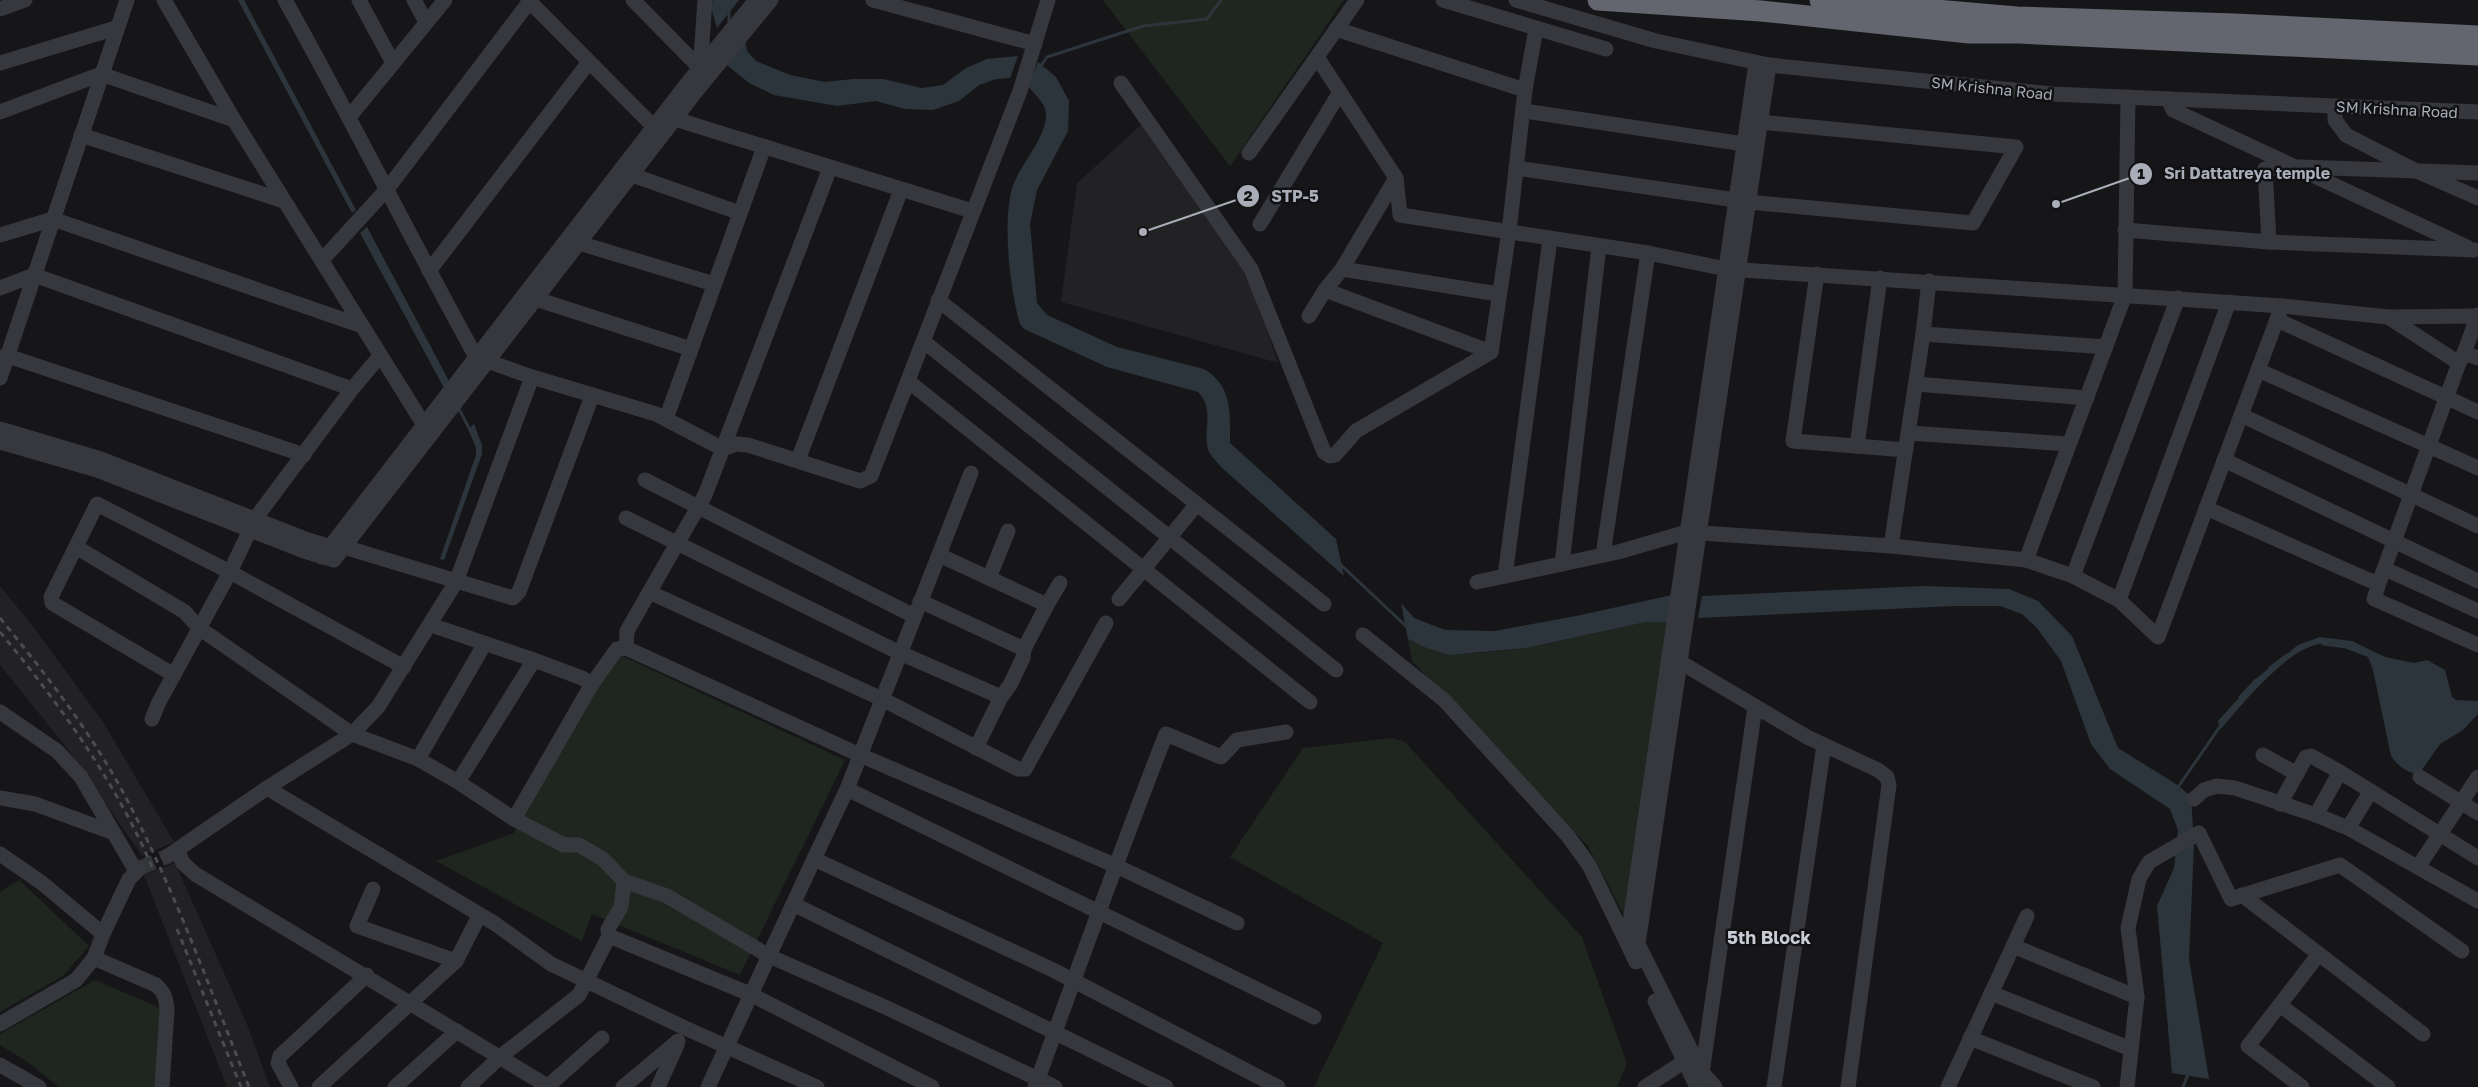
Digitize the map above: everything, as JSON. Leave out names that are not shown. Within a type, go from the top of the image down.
[{"type":"highway","points":[[1598,0],[1761,11],[1969,33],[2018,25],[2235,24],[2478,36]]},
{"type":"highway","points":[[1820,0],[2018,25],[2478,55]]},
{"type":"street","points":[[0,9],[25,0]]},
{"type":"street","points":[[0,378],[4,356],[34,275],[127,0]]},
{"type":"street","points":[[164,0],[234,120],[424,424]]},
{"type":"street","points":[[285,0],[388,188],[428,271],[482,359],[532,377],[666,419],[723,449],[736,444],[748,445],[798,460],[854,481],[871,476],[1020,91],[1048,0]]},
{"type":"street","points":[[359,0],[393,63]]},
{"type":"street","points":[[414,0],[426,22]]},
{"type":"street","points":[[350,116],[445,0]]},
{"type":"street","points":[[634,0],[700,68]]},
{"type":"street","points":[[698,89],[705,0]]},
{"type":"street","points":[[334,552],[482,359],[654,127],[756,0]]},
{"type":"street","points":[[482,359],[536,298],[698,89],[771,0]]},
{"type":"street","points":[[873,0],[1034,44]]},
{"type":"street","points":[[1249,153],[1357,0]]},
{"type":"street","points":[[1443,0],[1606,49]]},
{"type":"street","name":"SM Krishna Road","points":[[1516,0],[1656,41],[1763,64],[2052,94],[2478,112]]},
{"type":"street","points":[[322,260],[388,188],[529,1],[654,127]]},
{"type":"street","points":[[0,64],[116,28]]},
{"type":"street","points":[[1336,29],[1525,90]]},
{"type":"street","points":[[1491,352],[1498,294],[1509,230],[1525,90],[1536,29]]},
{"type":"street","points":[[1317,57],[1396,178],[1400,215],[1509,230],[1550,240],[1648,253],[1732,270],[2178,298],[2388,317],[2478,315],[2467,358],[2447,397],[2374,599],[2478,645]]},
{"type":"street","points":[[428,271],[590,62]]},
{"type":"street","points":[[1698,1087],[1632,944],[1742,201],[1760,122],[1763,64]]},
{"type":"street","points":[[1742,201],[1744,144],[1763,64]]},
{"type":"street","points":[[0,112],[101,74],[234,120]]},
{"type":"street","points":[[1121,83],[1251,269],[1324,452],[1330,456],[1335,455],[1356,431],[1491,352]]},
{"type":"street","points":[[1260,224],[1340,92]]},
{"type":"street","points":[[2026,560],[2125,295],[2128,97]]},
{"type":"street","points":[[2168,99],[2173,110],[2476,251]]},
{"type":"street","points":[[2335,106],[2335,120],[2346,135],[2414,170],[2478,198]]},
{"type":"street","points":[[1524,111],[1744,144]]},
{"type":"street","points":[[675,119],[972,212]]},
{"type":"street","points":[[1516,168],[1742,201],[1973,223],[2016,147],[1760,122]]},
{"type":"street","points":[[81,135],[284,201]]},
{"type":"street","points":[[666,419],[764,147]]},
{"type":"street","points":[[2269,242],[2265,169],[2299,167],[2478,174]]},
{"type":"street","points":[[626,648],[626,631],[698,507],[723,449],[830,168]]},
{"type":"street","points":[[632,175],[740,213]]},
{"type":"street","points":[[1309,316],[1325,290],[1342,269],[1396,178]]},
{"type":"street","points":[[798,460],[901,190]]},
{"type":"street","points":[[0,235],[53,219],[362,326]]},
{"type":"street","points":[[2125,230],[2269,242],[2476,251]]},
{"type":"street","points":[[1505,576],[1550,240]]},
{"type":"street","points":[[579,243],[714,284]]},
{"type":"street","points":[[1562,564],[1599,246]]},
{"type":"street","points":[[1603,555],[1648,253]]},
{"type":"street","points":[[1342,269],[1498,294]]},
{"type":"street","points":[[1817,274],[1793,441],[1906,450]]},
{"type":"street","points":[[0,288],[34,275],[352,389]]},
{"type":"street","points":[[1857,446],[1880,278]]},
{"type":"street","points":[[1891,546],[1909,433],[1929,282]]},
{"type":"street","points":[[1325,290],[1491,352]]},
{"type":"street","points":[[536,298],[691,349]]},
{"type":"street","points":[[2073,576],[2178,298]]},
{"type":"street","points":[[938,300],[1324,604]]},
{"type":"street","points":[[2120,600],[2230,302]]},
{"type":"street","points":[[1477,582],[1603,555],[1693,533],[1891,546],[2026,560],[2073,576],[2120,600],[2158,637],[2282,306]]},
{"type":"street","points":[[2388,317],[2467,358]]},
{"type":"street","points":[[2277,320],[2478,412]]},
{"type":"street","points":[[1923,334],[2106,347]]},
{"type":"street","points":[[923,341],[1336,670]]},
{"type":"street","points":[[4,356],[304,455]]},
{"type":"street","points":[[152,719],[159,702],[230,572],[252,524],[352,389],[380,356]]},
{"type":"street","points":[[2258,370],[2478,468]]},
{"type":"street","points":[[532,377],[456,582],[431,625],[378,707],[352,734],[267,788],[173,854],[195,874],[367,975],[548,1087],[602,1038]]},
{"type":"street","points":[[908,381],[1310,702]]},
{"type":"street","points":[[1916,384],[2087,398]]},
{"type":"street","points":[[334,552],[424,424],[453,396]]},
{"type":"street","points":[[0,442],[97,470],[334,552],[513,598],[520,592],[592,396]]},
{"type":"street","points":[[2241,415],[2478,526]]},
{"type":"street","points":[[0,429],[101,459],[252,524]]},
{"type":"street","points":[[1909,433],[2069,444]]},
{"type":"street","points":[[2224,460],[2478,581]]},
{"type":"street","points":[[709,1087],[750,994],[847,789],[971,474]]},
{"type":"street","points":[[645,480],[914,616]]},
{"type":"street","points":[[174,675],[52,603],[51,597],[97,504],[230,572],[404,667]]},
{"type":"street","points":[[1120,599],[1197,504]]},
{"type":"street","points":[[2206,508],[2371,581],[2382,574]]},
{"type":"street","points":[[626,518],[900,653],[1001,696]]},
{"type":"street","points":[[989,578],[1008,531]]},
{"type":"street","points":[[1632,944],[1680,662],[1693,533]]},
{"type":"street","points":[[76,547],[185,612],[199,628],[352,734],[418,759],[458,782],[514,819],[564,845],[579,845],[603,859],[624,881],[667,896],[768,956],[885,1007],[1037,1083],[1055,1087]]},
{"type":"street","points":[[939,555],[1047,605]]},
{"type":"street","points":[[2382,574],[2478,611]]},
{"type":"street","points":[[976,748],[1001,696],[1010,686],[1023,658],[1024,649],[1060,583]]},
{"type":"street","points":[[649,592],[882,700],[1011,767],[1025,769],[1106,623]]},
{"type":"street","points":[[920,601],[1024,649]]},
{"type":"street","points":[[431,625],[484,645],[534,660],[582,678],[592,684]]},
{"type":"street","points":[[1363,635],[1444,700],[1568,836],[1588,864],[1702,1072],[1715,1087]]},
{"type":"street","points":[[418,759],[484,645]]},
{"type":"street","points":[[514,819],[592,684],[618,649],[626,648],[860,754],[1114,865],[1237,922]]},
{"type":"street","points":[[458,782],[534,660]]},
{"type":"street","points":[[1680,662],[1755,707],[1824,745],[1878,770],[1887,777],[1889,785],[1848,1087]]},
{"type":"street","points":[[1698,1087],[1702,1072],[1755,707]]},
{"type":"street","points":[[0,712],[57,752],[81,777],[138,870],[129,879],[94,958],[76,980],[0,1024]]},
{"type":"street","points":[[1037,1083],[1075,982],[1114,865],[1166,734],[1221,756],[1237,740],[1286,732]]},
{"type":"street","points":[[1774,1087],[1824,745]]},
{"type":"street","points":[[2263,755],[2297,774]]},
{"type":"street","points":[[2280,804],[2306,757],[2312,756],[2478,858]]},
{"type":"street","points":[[2316,815],[2340,772]]},
{"type":"street","points":[[2420,777],[2478,814]]},
{"type":"street","points":[[2418,867],[2478,777]]},
{"type":"street","points":[[2194,800],[2204,790],[2217,786],[2235,788],[2316,815],[2348,828],[2478,901]]},
{"type":"street","points":[[267,788],[479,916],[494,923],[551,964],[682,1035],[726,1046],[817,1087]]},
{"type":"street","points":[[847,789],[1314,1017]]},
{"type":"street","points":[[2348,828],[2371,791]]},
{"type":"street","points":[[0,798],[35,804],[114,832]]},
{"type":"street","points":[[2127,1087],[2136,997],[2128,928],[2139,879],[2149,862],[2199,833],[2231,899],[2340,865],[2462,951]]},
{"type":"street","points":[[0,854],[42,882],[103,934]]},
{"type":"street","points":[[814,859],[1075,982],[1278,1087]]},
{"type":"street","points":[[468,1087],[500,1057],[579,995],[587,983],[609,936],[608,929],[622,907],[624,881]]},
{"type":"street","points":[[373,889],[357,926],[456,961]]},
{"type":"street","points":[[2242,895],[2423,1034]]},
{"type":"street","points":[[792,904],[1166,1087]]},
{"type":"street","points":[[319,1087],[456,961],[479,916]]},
{"type":"street","points":[[1950,1086],[1970,1038],[2027,916]]},
{"type":"street","points":[[609,936],[750,994],[932,1087]]},
{"type":"street","points":[[2013,946],[2136,997]]},
{"type":"street","points":[[2302,1087],[2248,1046],[2319,954]]},
{"type":"street","points":[[94,958],[156,986],[162,991],[166,999],[167,1010],[162,1087]]},
{"type":"street","points":[[290,1087],[278,1062],[281,1054],[367,975]]},
{"type":"street","points":[[1991,993],[2131,1049]]},
{"type":"street","points":[[2280,1005],[2388,1087]]},
{"type":"street","points":[[395,1087],[457,1031]]},
{"type":"street","points":[[623,1087],[682,1035]]},
{"type":"street","points":[[658,1087],[682,1035]]},
{"type":"street","points":[[1970,1038],[2093,1087]]},
{"type":"street","points":[[1645,1087],[1685,1061]]},
{"type":"street","points":[[0,1065],[39,1087]]},
{"type":"shaded area","points":[[238,0],[244,0],[356,210],[352,213]]},
{"type":"shaded area","points":[[713,0],[739,0],[717,28],[711,7]]},
{"type":"shaded area","points":[[1103,0],[1344,0],[1230,166]]},
{"type":"shaded area","points":[[745,40],[747,51],[756,61],[790,75],[825,82],[853,79],[883,79],[922,88],[943,85],[966,68],[987,59],[1018,56],[1010,78],[996,79],[979,85],[959,101],[933,110],[905,109],[876,101],[837,106],[774,95],[749,83],[727,65]]},
{"type":"shaded area","points":[[1038,62],[1056,77],[1069,101],[1068,131],[1037,190],[1030,224],[1037,303],[1047,315],[1117,347],[1204,369],[1213,376],[1225,392],[1228,401],[1230,443],[1336,539],[1344,576],[1213,458],[1209,452],[1206,437],[1206,406],[1198,392],[1107,367],[1024,329],[1020,324],[1010,273],[1008,214],[1014,183],[1043,131],[1045,122],[1044,106],[1028,86]]},
{"type":"shaded area","points":[[1141,125],[1251,282],[1278,363],[1061,302],[1077,183]]},
{"type":"shaded area","points":[[367,227],[449,381],[444,388],[360,233]]},
{"type":"shaded area","points":[[474,424],[482,445],[482,454],[444,560],[440,559],[476,455],[476,448],[468,429]]},
{"type":"shaded area","points":[[0,586],[32,625],[103,722],[174,842],[142,856],[63,743],[0,665]]},
{"type":"shaded area","points":[[1925,586],[2009,589],[2038,601],[2072,636],[2118,748],[2176,784],[2191,796],[2194,845],[2189,959],[2209,1079],[2172,1073],[2157,906],[2174,868],[2178,830],[2170,809],[2110,769],[2091,744],[2061,661],[2037,628],[2022,614],[2000,606],[1954,606],[1698,618],[1702,596]]},
{"type":"shaded area","points":[[1672,595],[1667,622],[1646,622],[1526,648],[1449,655],[1424,647],[1408,639],[1401,603],[1414,618],[1445,630],[1494,631],[1576,616]]},
{"type":"shaded area","points":[[1646,622],[1667,622],[1624,915],[1588,846],[1412,661],[1408,639],[1424,647],[1449,655],[1526,648]]},
{"type":"shaded area","points":[[2320,637],[2352,641],[2385,657],[2414,663],[2427,660],[2445,670],[2452,697],[2456,700],[2478,701],[2478,714],[2463,730],[2440,744],[2419,774],[2407,771],[2391,756],[2373,670],[2367,654],[2342,645],[2328,643],[2315,645],[2290,658],[2251,694],[2220,730],[2218,721],[2257,678],[2298,645]]},
{"type":"shaded area","points":[[618,654],[845,760],[740,975],[592,914],[582,941],[436,861],[514,833]]},
{"type":"shaded area","points":[[1392,738],[1405,742],[1582,937],[1627,1064],[1617,1087],[1314,1087],[1383,943],[1230,857],[1303,748]]},
{"type":"shaded area","points":[[175,863],[246,1022],[270,1087],[227,1087],[144,875]]},
{"type":"shaded area","points":[[19,880],[89,946],[63,976],[0,1012],[0,892]]},
{"type":"shaded area","points":[[95,980],[160,1008],[155,1087],[59,1087],[29,1063],[0,1045],[0,1034]]},
{"type":"waterway","points":[[1040,67],[1047,57],[1143,26],[1207,19],[1221,0]]},
{"type":"waterway","points":[[729,9],[729,25]]},
{"type":"waterway","points":[[458,407],[470,430]]},
{"type":"waterway","points":[[1341,565],[1408,628]]},
{"type":"waterway","points":[[2323,644],[2346,647],[2370,656]]},
{"type":"waterway","points":[[2270,668],[2287,655]]},
{"type":"waterway","points":[[2240,697],[2256,680]]},
{"type":"waterway","points":[[2176,790],[2221,725]]},
{"type":"waterway","points":[[2183,1087],[2188,1074]]},
{"type":"tunnel","points":[[140,868],[168,856]]},
{"type":"railway","points":[[0,618],[82,725],[124,794],[175,902],[249,1087]]},
{"type":"railway","points":[[0,632],[43,686],[84,744],[121,804],[138,835],[152,867]]},
{"type":"railway","points":[[177,929],[241,1087]]},
{"type":"place","name":"Sri Dattatreya temple","points":[[2056,204]]},
{"type":"place","name":"STP-5","points":[[1143,232]]},
{"type":"district","name":"5th Block","points":[[1769,937]]}]
